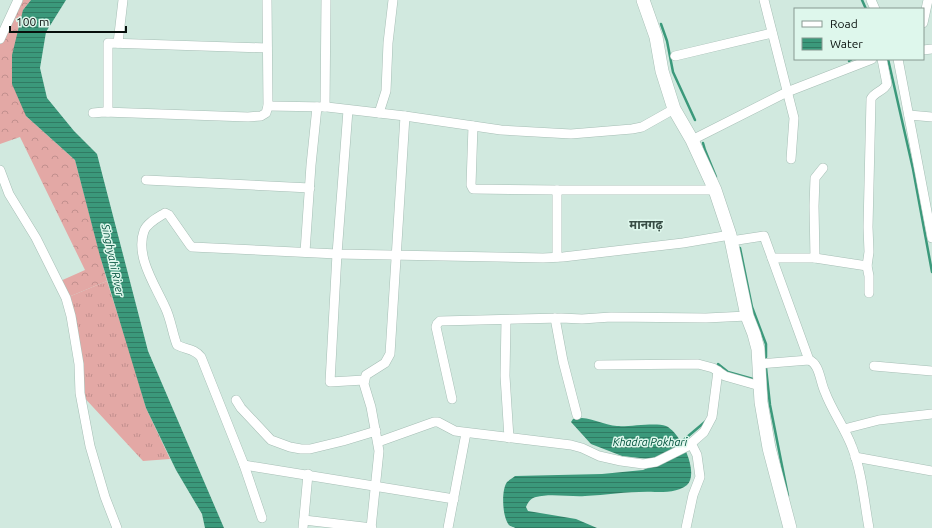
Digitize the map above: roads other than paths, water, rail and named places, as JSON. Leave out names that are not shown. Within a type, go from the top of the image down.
[{"type":"street","points":[[0,39],[18,0]]},
{"type":"street","points":[[118,43],[123,0]]},
{"type":"street","points":[[93,113],[108,112],[261,116],[266,112],[268,106],[267,0]]},
{"type":"street","points":[[305,252],[310,188],[321,107],[326,0]]},
{"type":"street","points":[[379,113],[386,91],[388,43],[393,0]]},
{"type":"street","points":[[643,0],[656,37],[662,71],[674,109],[692,140],[715,190],[731,238],[747,316],[758,350],[761,402],[769,448],[790,528]]},
{"type":"street","points":[[764,0],[794,118],[791,159]]},
{"type":"street","points":[[924,18],[928,0]]},
{"type":"street","points":[[675,56],[772,33]]},
{"type":"street","points":[[108,112],[108,43],[267,48]]},
{"type":"street","points":[[692,140],[787,92],[869,60]]},
{"type":"street","points":[[869,293],[869,276],[867,266],[869,252],[868,227],[871,99],[875,94],[885,88],[887,84],[882,60]]},
{"type":"street","points":[[898,60],[932,238]]},
{"type":"street","points":[[268,106],[321,107],[405,116],[509,131],[571,134],[632,130],[642,127],[674,109]]},
{"type":"street","points":[[348,110],[337,254],[330,382],[364,380]]},
{"type":"street","points":[[909,115],[932,117]]},
{"type":"street","points":[[308,474],[304,524],[371,528],[379,451],[371,407],[364,380],[366,375],[385,363],[390,354],[405,116]]},
{"type":"street","points":[[473,126],[472,188],[557,190],[715,190]]},
{"type":"street","points":[[815,258],[815,178],[823,168]]},
{"type":"street","points":[[0,170],[9,194],[36,238],[66,298],[73,324],[79,364],[80,392],[90,446],[105,497],[118,528]]},
{"type":"street","points":[[146,180],[310,188]]},
{"type":"street","points":[[557,190],[557,257]]},
{"type":"street","points":[[262,518],[244,465],[201,357],[198,352],[177,345],[170,317],[144,261],[142,246],[144,231],[151,222],[166,213],[169,214],[192,247],[337,254],[557,257],[731,238],[764,236],[809,360],[816,365],[825,392],[852,446],[869,528]]},
{"type":"street","points":[[772,258],[815,258],[867,266]]},
{"type":"street","points":[[452,399],[436,327],[440,321],[555,318],[582,319],[611,317],[706,318],[747,316]]},
{"type":"street","points":[[555,318],[563,361],[577,415]]},
{"type":"street","points":[[506,320],[505,376],[509,438]]},
{"type":"street","points":[[759,364],[809,360]]},
{"type":"street","points":[[599,365],[707,365],[725,376],[760,386]]},
{"type":"street","points":[[874,366],[932,371]]},
{"type":"street","points":[[378,442],[434,422],[438,422],[455,431],[571,445],[582,448],[599,456],[621,461],[656,462],[690,444],[704,432],[712,417],[718,371]]},
{"type":"street","points":[[236,400],[241,408],[271,440],[290,447],[310,449],[376,431]]},
{"type":"street","points":[[844,429],[879,420],[932,414]]},
{"type":"street","points":[[448,528],[466,433]]},
{"type":"street","points":[[686,528],[693,495],[700,477],[697,455],[690,444]]},
{"type":"street","points":[[855,457],[932,471]]},
{"type":"street","points":[[244,465],[376,485],[454,499]]},
{"type":"water","name":"Singhyahi River","points":[[31,0],[66,0],[46,32],[40,68],[47,98],[74,131],[97,154],[148,351],[224,528],[205,528],[202,514],[176,470],[146,408],[100,256],[75,160],[26,116],[12,84],[12,55],[23,10]]},
{"type":"water","name":"Khadra Pokhari","points":[[582,418],[617,426],[656,424],[666,426],[677,436],[687,453],[691,471],[690,479],[687,485],[680,489],[667,492],[637,492],[585,496],[547,495],[536,497],[531,499],[528,503],[526,507],[528,511],[576,519],[597,528],[516,528],[510,526],[505,517],[503,498],[507,482],[515,476],[602,474],[643,470],[650,467],[656,458],[649,459],[622,456],[591,444],[571,422],[573,419]]},
{"type":"waterway","points":[[862,0],[866,8]]},
{"type":"waterway","points":[[661,24],[667,41],[673,72],[695,120]]},
{"type":"waterway","points":[[888,60],[913,169],[932,272]]},
{"type":"waterway","points":[[703,143],[716,177]]},
{"type":"waterway","points":[[740,248],[752,307],[766,344],[766,357]]},
{"type":"waterway","points":[[718,364],[728,372],[753,379]]},
{"type":"waterway","points":[[766,368],[770,405],[788,496]]},
{"type":"waterway","points":[[680,443],[706,421]]},
{"type":"district","name":"मानगढ़","points":[[646,225]]}]
